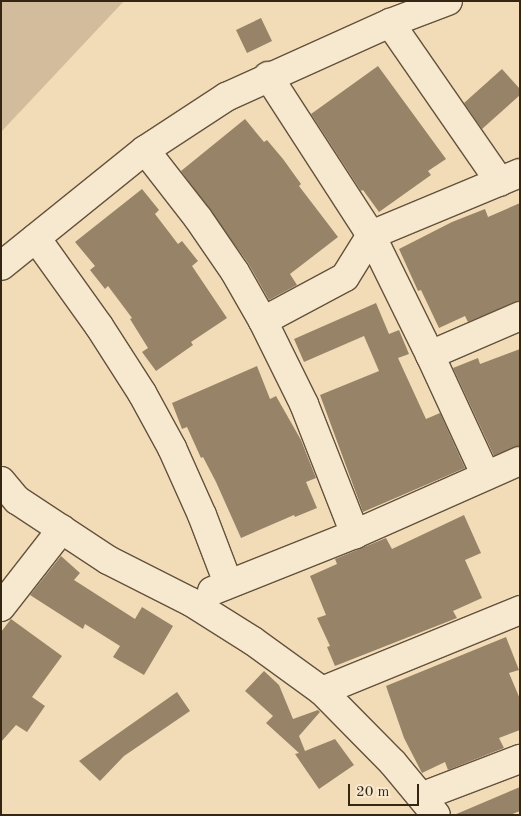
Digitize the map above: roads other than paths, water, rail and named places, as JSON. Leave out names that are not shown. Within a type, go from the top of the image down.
[{"type":"street","points":[[1,266],[145,150],[197,114],[268,76],[390,23],[448,1]]},
{"type":"street","points":[[263,321],[345,277],[371,235],[510,178],[390,23]]},
{"type":"street","points":[[268,76],[371,235],[430,355],[486,476]]},
{"type":"street","points":[[145,150],[230,264],[263,321],[304,404],[355,534]]},
{"type":"street","points":[[36,238],[98,326],[142,393],[172,448],[202,515],[228,583]]},
{"type":"street","points":[[430,355],[520,316]]},
{"type":"street","points":[[191,602],[228,583],[355,534],[520,461]]},
{"type":"street","points":[[1,481],[17,500],[108,560],[191,602],[253,641],[322,691],[430,806],[520,759]]},
{"type":"street","points":[[1,607],[62,529]]},
{"type":"street","points":[[322,691],[520,610]]}]
